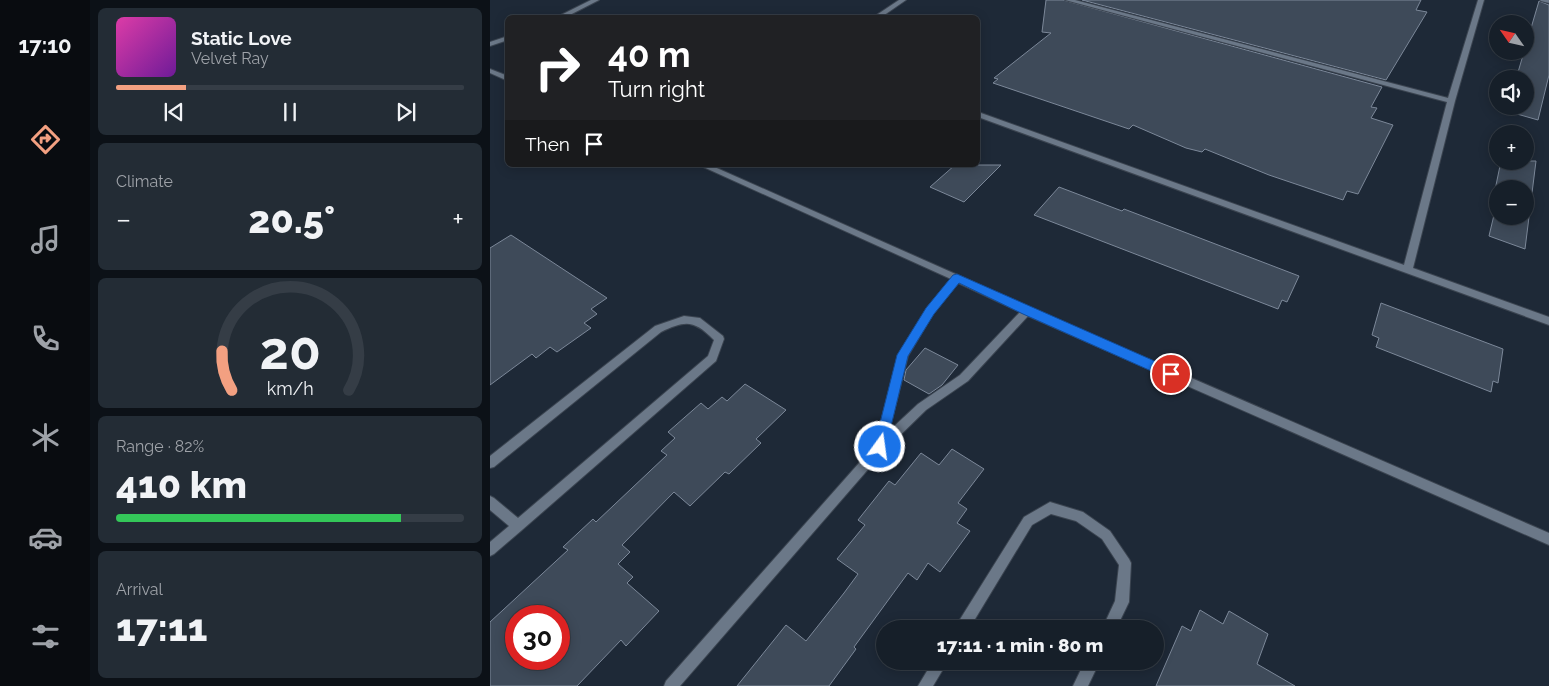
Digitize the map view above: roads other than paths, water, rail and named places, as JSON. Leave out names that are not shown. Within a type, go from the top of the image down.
[{"type":"street","points":[[564,15],[596,0]]},
{"type":"street","points":[[880,15],[903,0]]},
{"type":"street","points":[[1068,0],[1452,101]]},
{"type":"street","points":[[1408,269],[1452,101],[1481,0]]},
{"type":"street","points":[[1543,0],[1549,1]]},
{"type":"street","points":[[490,44],[505,39]]},
{"type":"street","points":[[490,71],[505,77]]},
{"type":"street","points":[[980,116],[1549,321]]},
{"type":"street","points":[[707,167],[1027,311],[1549,539]]},
{"type":"street","points":[[880,447],[903,355],[930,311],[957,278]]},
{"type":"street","points":[[671,686],[880,447],[922,407],[964,378],[1027,311]]},
{"type":"street","points":[[490,463],[658,329],[681,318],[704,323],[718,339],[712,358],[490,550]]},
{"type":"street","points":[[490,502],[518,526]]},
{"type":"street","points":[[967,620],[1028,521],[1050,508],[1078,516],[1106,535],[1125,563],[1122,602],[1113,620]]},
{"type":"street","points":[[926,686],[936,670]]},
{"type":"street","points":[[1080,686],[1088,670]]}]
